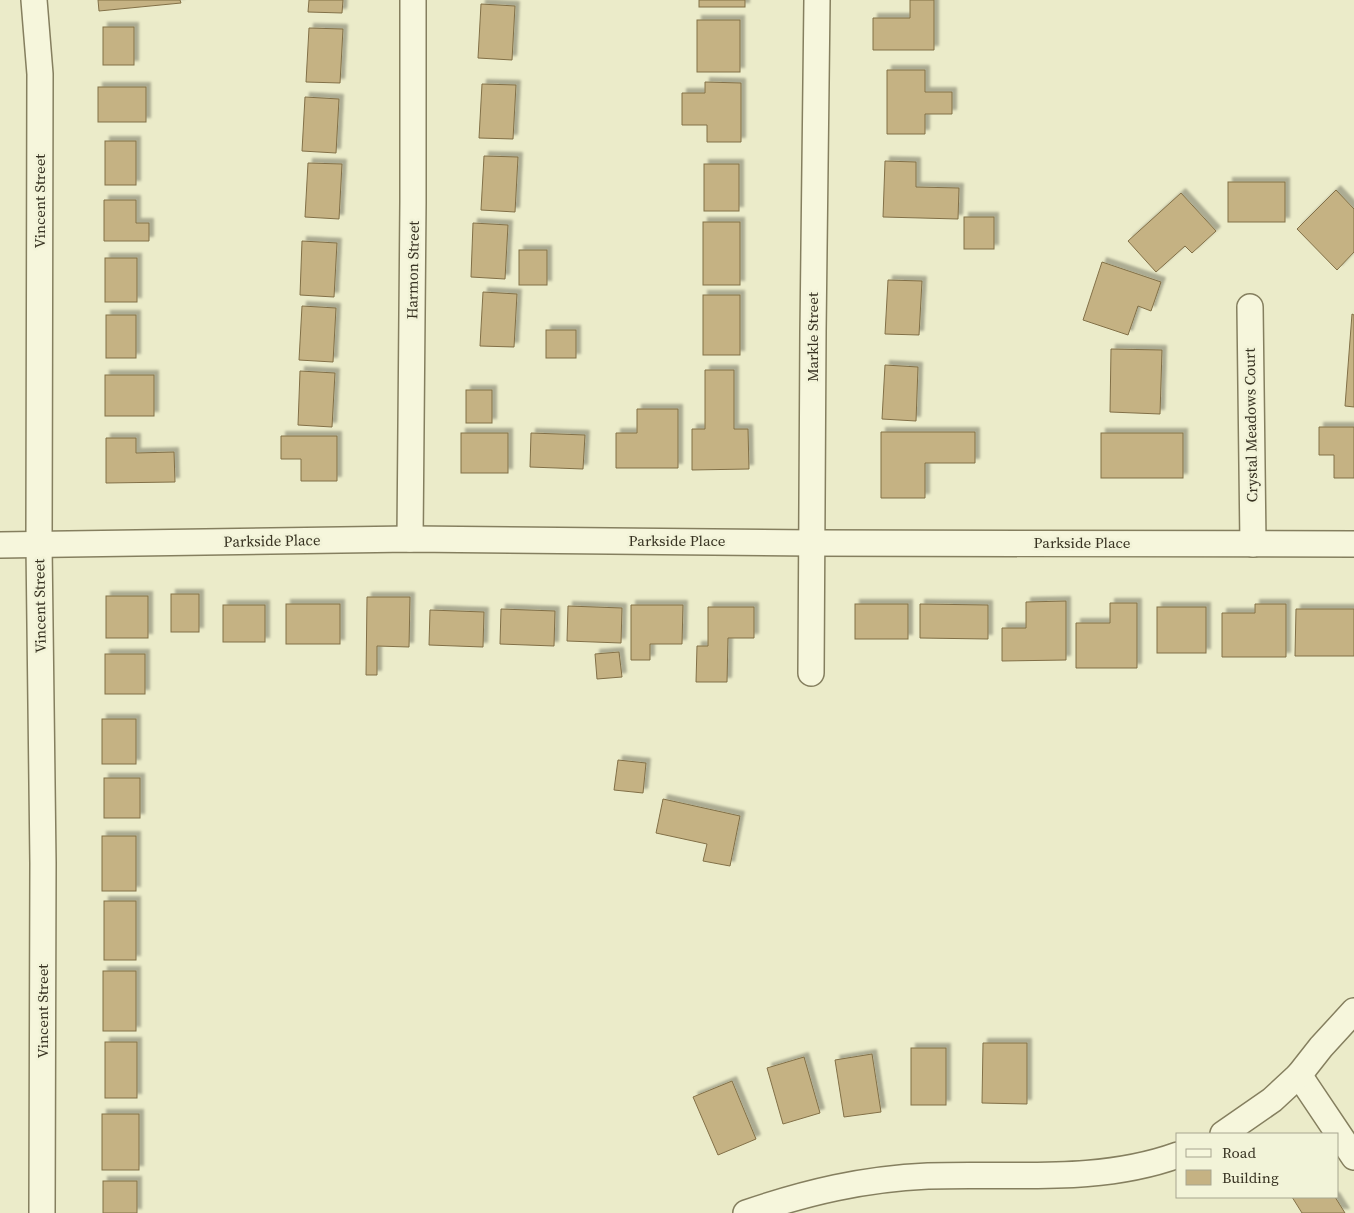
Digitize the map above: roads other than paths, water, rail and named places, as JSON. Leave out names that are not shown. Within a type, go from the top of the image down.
[{"type":"street","name":"Vincent Street","points":[[34,0],[40,74],[39,545],[43,863],[42,1213]]},
{"type":"street","name":"Harmon Street","points":[[410,539],[413,0]]},
{"type":"street","name":"Markle Street","points":[[811,673],[813,543],[812,332],[817,0]]},
{"type":"street","name":"Crystal Meadows Court","points":[[1250,307],[1253,544]]},
{"type":"street","name":"Parkside Place","points":[[0,545],[410,539],[813,543],[1354,544]]},
{"type":"street","points":[[1224,1133],[1272,1100],[1299,1075],[1321,1047],[1354,1011]]},
{"type":"street","points":[[1299,1075],[1338,1133]]},
{"type":"street","points":[[1339,1135],[1354,1157]]},
{"type":"street","points":[[746,1213],[805,1194],[874,1180],[930,1176],[1090,1173],[1148,1164],[1176,1156]]}]
